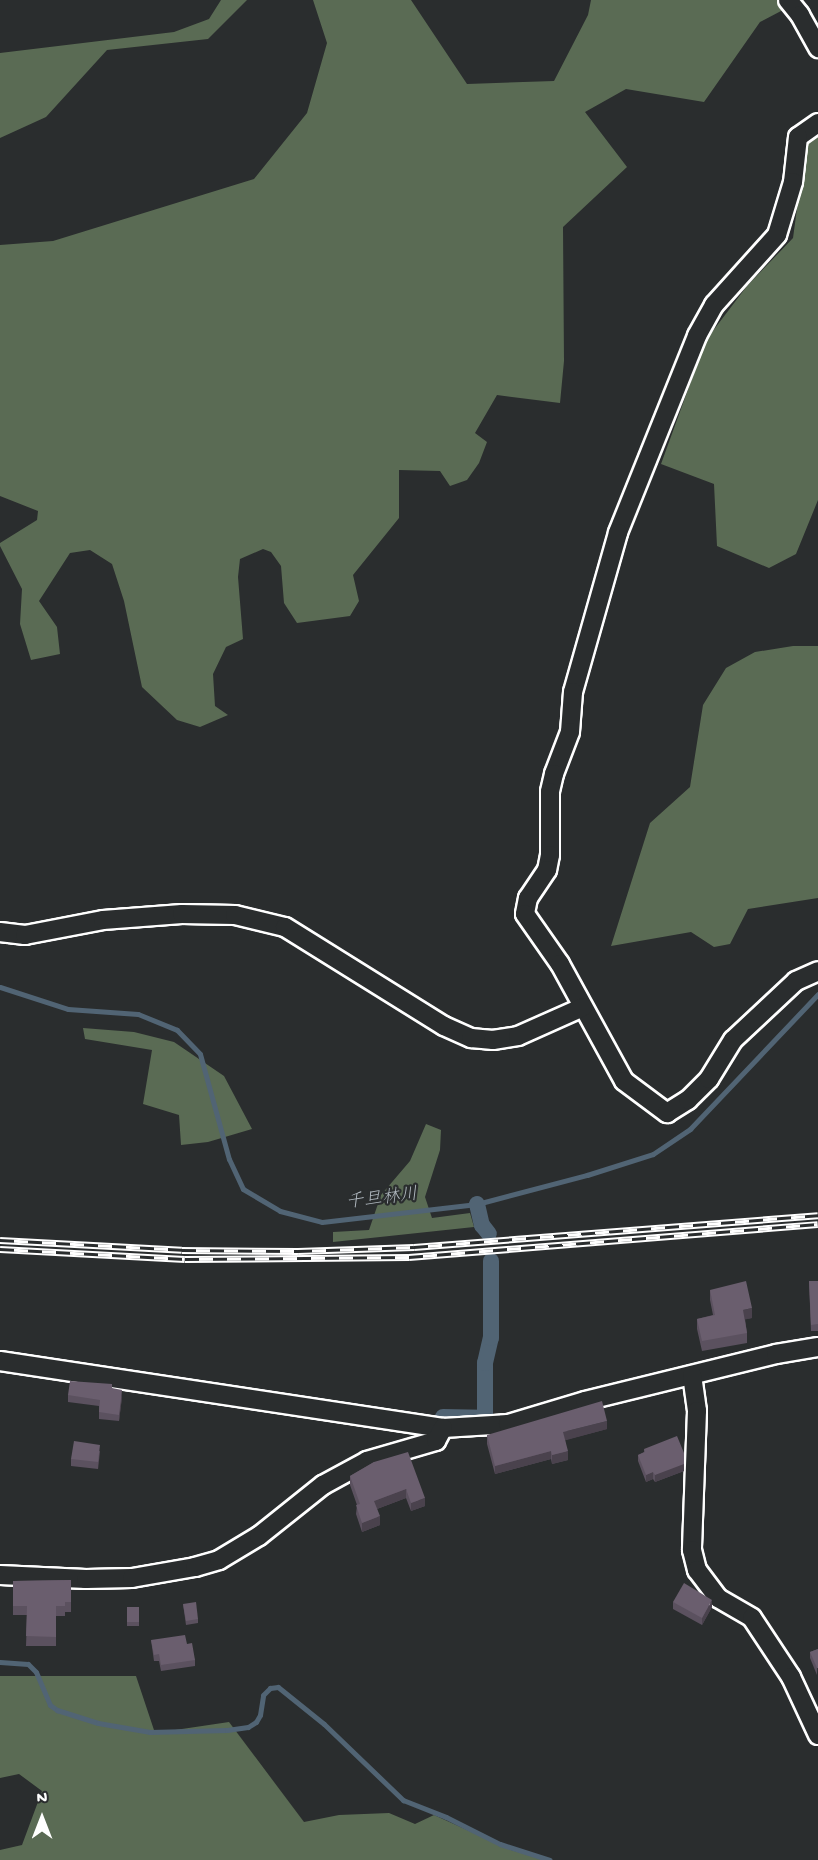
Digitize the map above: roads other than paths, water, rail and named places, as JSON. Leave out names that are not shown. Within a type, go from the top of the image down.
[{"type":"street","points":[[788,0],[800,15],[818,48]]},
{"type":"street","points":[[818,123],[798,137],[793,182],[777,235],[714,305],[697,336],[618,533],[573,692],[570,732],[550,792],[549,863],[547,870],[528,898],[525,914],[560,964],[624,1081],[667,1113],[695,1093],[709,1079],[733,1040],[788,988],[796,981],[818,971]]},
{"type":"street","points":[[0,932],[25,935],[103,920],[183,914],[235,915],[285,927],[444,1026],[471,1038],[493,1040],[518,1036],[584,1007]]},
{"type":"street","points":[[0,1361],[443,1428],[508,1424],[585,1401],[776,1353],[818,1347]]},
{"type":"street","points":[[692,1375],[697,1411],[692,1550],[698,1570],[718,1598],[752,1618],[791,1677],[818,1735]]},
{"type":"street","points":[[0,1575],[86,1579],[132,1578],[185,1569],[219,1560],[259,1536],[322,1485],[367,1461],[436,1441],[443,1428]]},
{"type":"waterway","name":"千旦林川","points":[[0,987],[68,1009],[138,1014],[177,1030],[200,1054],[229,1159],[243,1189],[280,1211],[322,1222],[477,1204],[587,1175],[653,1154],[690,1129],[818,994]]},
{"type":"waterway","points":[[477,1204],[482,1225],[489,1234]]},
{"type":"waterway","points":[[443,1417],[482,1418],[485,1414],[485,1363],[491,1338],[491,1261]]},
{"type":"waterway","points":[[0,1662],[28,1664],[36,1672],[50,1705],[57,1710],[98,1723],[150,1732],[227,1730],[248,1727],[256,1722],[260,1715],[263,1695],[270,1688],[278,1687],[324,1724],[403,1800],[446,1817],[500,1844],[550,1860]]},
{"type":"railway","points":[[0,1240],[182,1250],[298,1251],[414,1247],[818,1215]]},
{"type":"railway","points":[[0,1249],[185,1259],[409,1257],[818,1224]]}]
